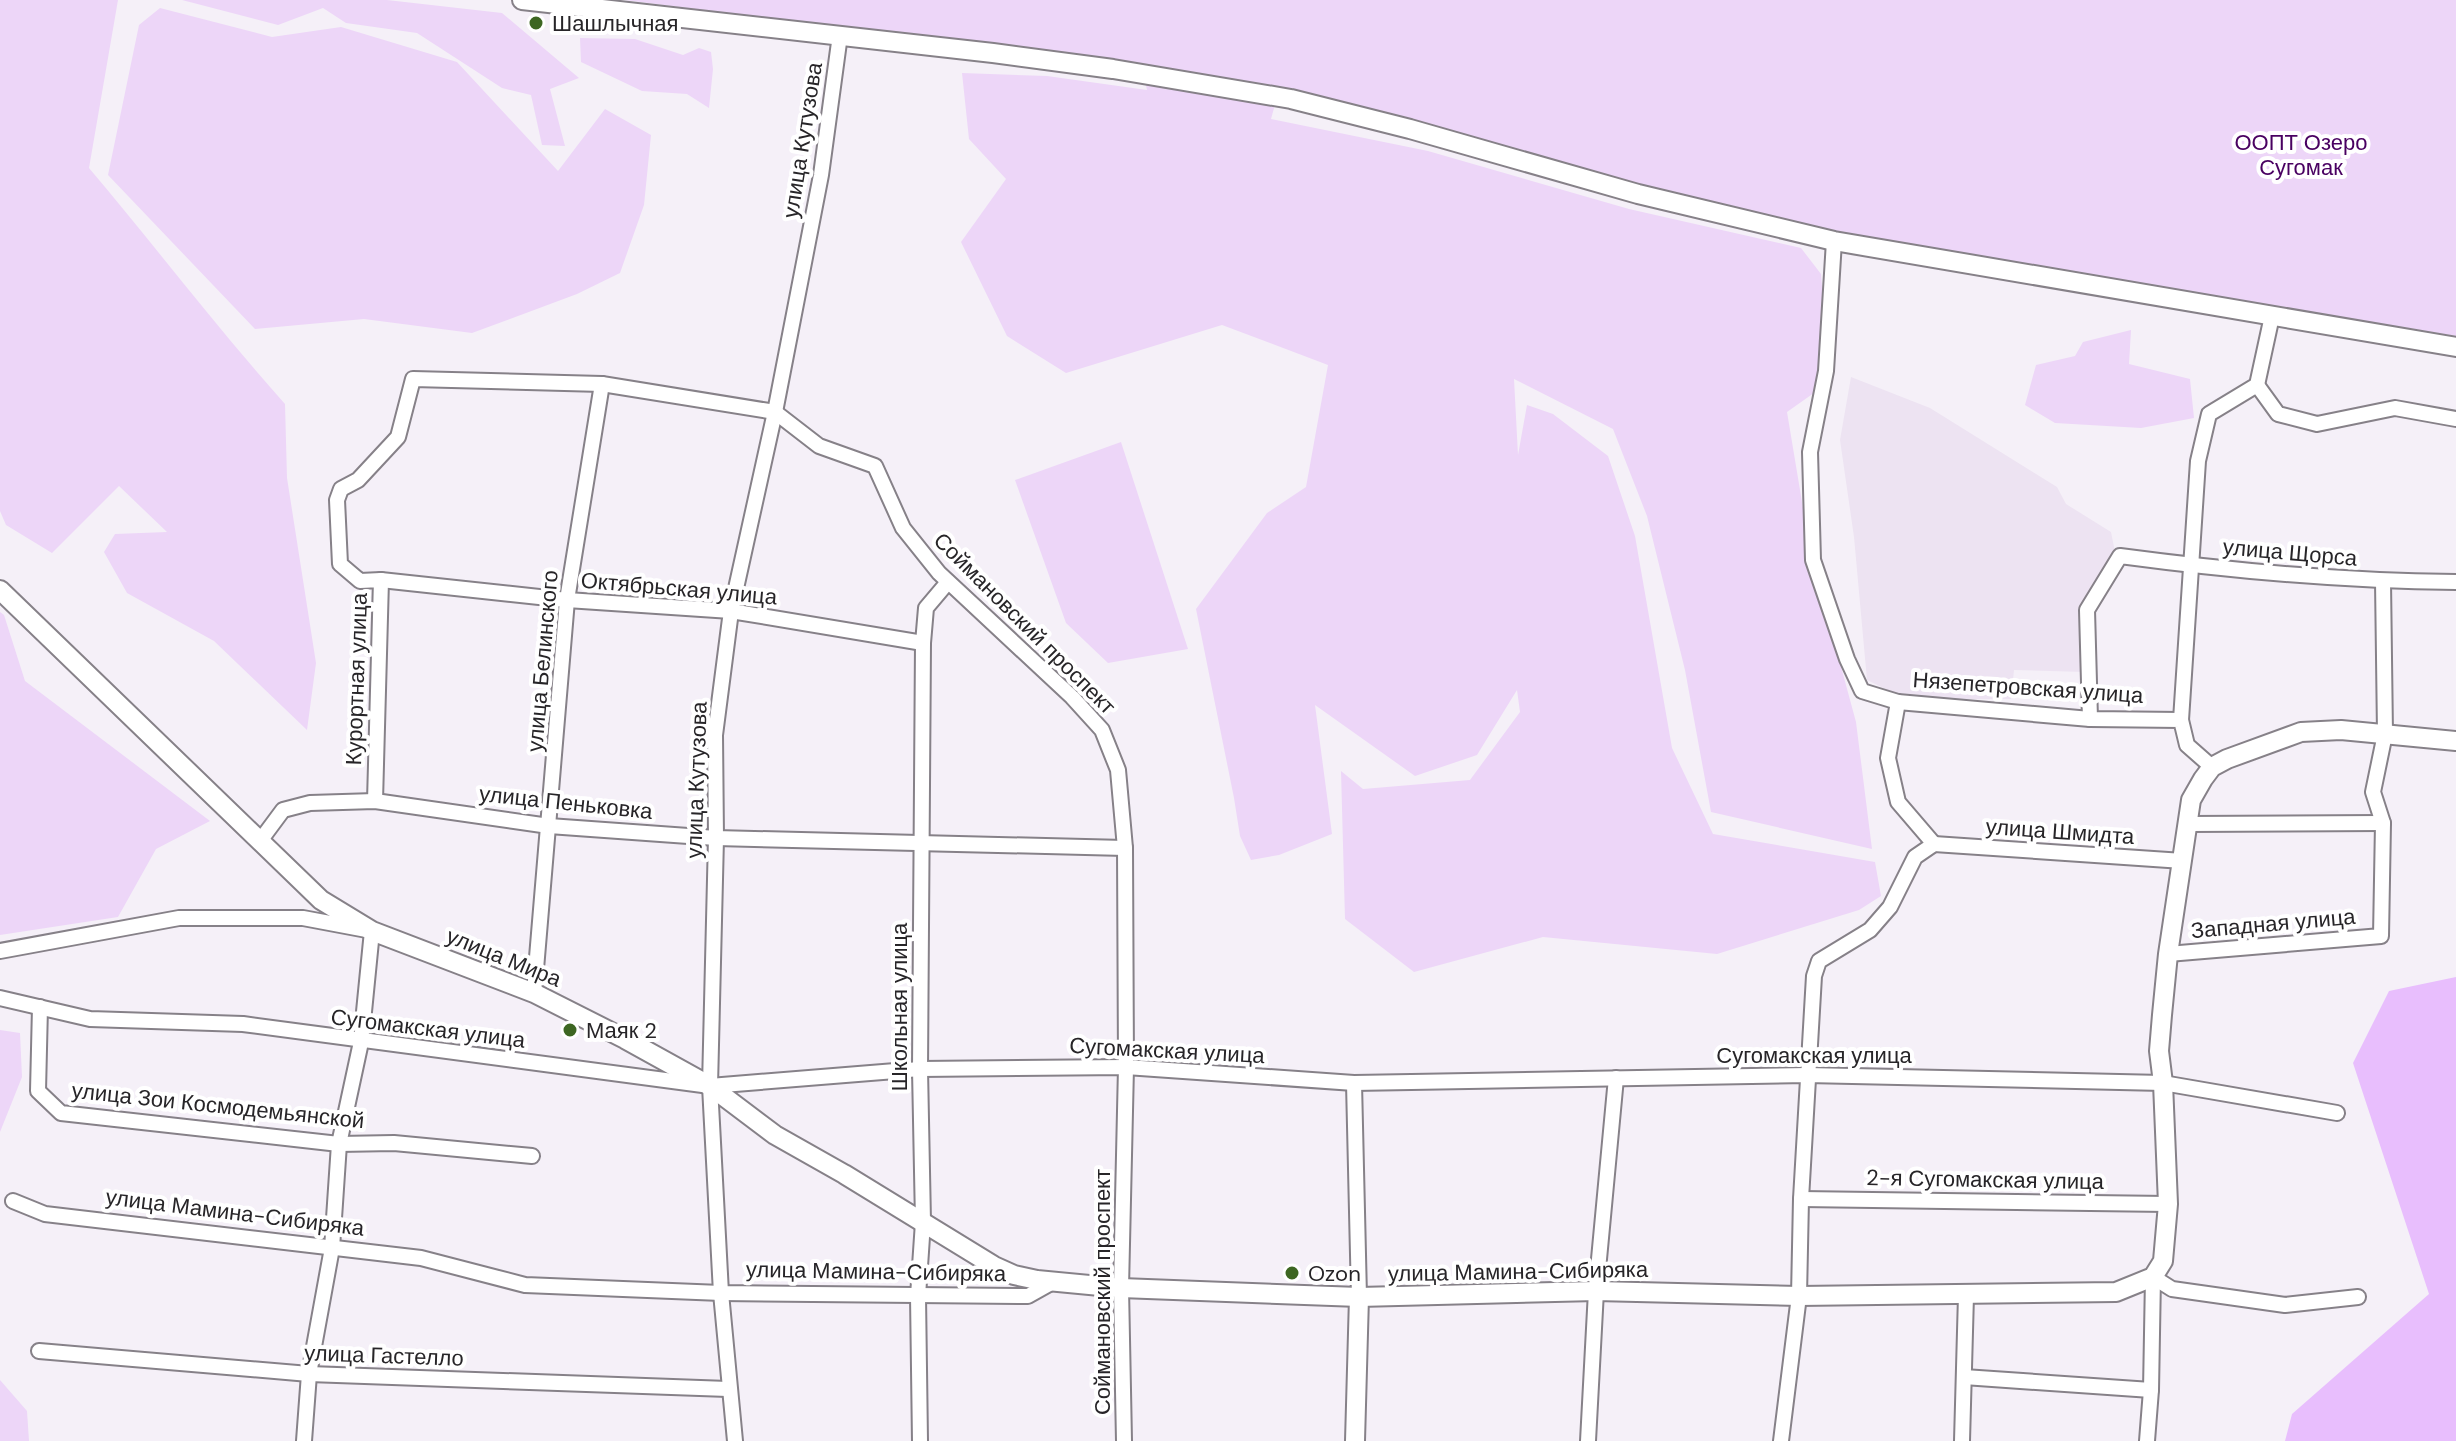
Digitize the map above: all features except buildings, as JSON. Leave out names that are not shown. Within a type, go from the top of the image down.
[{"type":"main road","points":[[522,0],[1113,69],[1291,99],[1410,129],[1638,194],[1834,241],[2456,347]]},
{"type":"main road","name":"улица Мира","points":[[0,590],[321,900],[372,931],[534,993],[710,1086],[775,1135],[994,1266],[1014,1275],[1053,1282]]},
{"type":"main road","points":[[2153,1277],[2163,1261],[2168,1204],[2159,1051],[2168,954],[2191,800],[2212,767],[2260,745],[2301,732],[2341,730],[2456,741]]},
{"type":"main road","name":"улица Мамина-Сибиряка","points":[[1053,1282],[1121,1288],[1359,1297],[1596,1291],[1799,1296],[2116,1292],[2153,1277]]},
{"type":"main road","points":[[1355,1441],[1359,1297]]},
{"type":"street","name":"улица Кутузова","points":[[735,1441],[721,1293],[710,1086],[716,838],[715,735],[731,611],[775,412],[821,175],[840,35]]},
{"type":"street","name":"Нязепетровская улица","points":[[1834,241],[1826,371],[1810,452],[1813,560],[1847,659],[1862,691],[1898,702],[2090,719],[2181,720]]},
{"type":"street","points":[[2212,767],[2187,745],[2181,720],[2198,461],[2209,414],[2257,385],[2272,316]]},
{"type":"street","name":"Курортная улица","points":[[375,801],[381,580],[360,581],[340,564],[337,500],[341,489],[358,480],[398,437],[413,379],[602,384]]},
{"type":"street","points":[[602,384],[775,412]]},
{"type":"street","name":"улица Белинского","points":[[534,993],[567,600],[602,384]]},
{"type":"street","points":[[2257,385],[2278,414],[2317,424],[2395,408],[2456,419]]},
{"type":"street","name":"Соймановский проспект","points":[[775,412],[819,446],[875,466],[903,528],[948,582],[1072,697],[1102,730],[1118,770],[1125,848],[1126,1067],[1121,1288],[1124,1441]]},
{"type":"street","name":"улица Щорса","points":[[2090,719],[2087,610],[2120,556],[2190,566],[2383,581],[2456,582]]},
{"type":"street","name":"Октябрьская улица","points":[[381,580],[567,600],[731,611],[923,643]]},
{"type":"street","points":[[2189,824],[2383,823],[2373,792],[2385,734],[2383,581]]},
{"type":"street","name":"Школьная улица","points":[[920,1441],[918,1296],[923,1222],[920,1069],[923,643],[926,608],[948,582]]},
{"type":"street","points":[[1781,1441],[1799,1296],[1801,1199],[1814,976],[1819,961],[1870,930],[1890,907],[1915,857],[1934,844],[1898,802],[1888,758],[1898,702]]},
{"type":"street","name":"улица Пеньковка","points":[[260,841],[283,810],[310,803],[375,801],[549,826],[716,838],[1125,848]]},
{"type":"street","name":"Западная улица","points":[[2168,954],[2381,936],[2383,823]]},
{"type":"street","name":"улица Шмидта","points":[[1934,844],[2183,861]]},
{"type":"street","points":[[0,951],[179,918],[303,918],[372,931],[361,1042],[339,1144],[332,1248],[309,1374],[304,1441]]},
{"type":"street","name":"Сугомакская улица","points":[[0,998],[90,1019],[243,1024],[710,1086],[920,1069],[1126,1067],[1354,1083],[1807,1075],[2163,1083],[2337,1113]]},
{"type":"street","name":"улица Зои Космодемьянской","points":[[40,1007],[38,1091],[61,1113],[339,1144],[394,1143],[532,1156]]},
{"type":"street","points":[[1588,1441],[1596,1291],[1616,1078]]},
{"type":"street","points":[[1354,1083],[1359,1297]]},
{"type":"street","name":"2-я Сугомакская улица","points":[[1801,1199],[2168,1204]]},
{"type":"street","name":"улица Мамина-Сибиряка","points":[[13,1201],[45,1214],[421,1258],[525,1285],[721,1293],[1028,1296],[1053,1282]]},
{"type":"street","points":[[2153,1277],[2172,1289],[2285,1305],[2358,1297]]},
{"type":"street","points":[[2147,1441],[2153,1277]]},
{"type":"street","points":[[1962,1441],[1966,1295]]},
{"type":"street","name":"улица Гастелло","points":[[39,1351],[309,1374],[728,1389]]},
{"type":"street","points":[[1964,1377],[2151,1390]]},
{"type":"shaded area","points":[[1851,377],[1930,408],[2057,487],[2066,504],[2111,532],[2116,557],[2086,605],[2085,672],[2014,670],[2011,699],[1906,699],[1867,680],[1854,537],[1840,440]]},
{"type":"shaded area","points":[[2456,977],[2456,1441],[2285,1441],[2292,1414],[2429,1294],[2353,1063],[2389,991]]},
{"type":"green space","points":[[0,0],[118,0],[89,168],[285,404],[287,478],[316,663],[307,730],[214,641],[127,593],[104,552],[115,534],[167,532],[119,486],[52,553],[6,525],[0,511]]},
{"type":"green space","points":[[182,0],[387,0],[502,13],[579,78],[550,89],[565,146],[542,145],[531,95],[502,88],[417,33],[346,23],[323,8],[278,25]]},
{"type":"green space","name":"ООПТ Озеро Сугомак","points":[[625,0],[2456,0],[2456,336],[1834,234],[1636,186],[1406,117],[1279,90],[1271,119],[1428,151],[1629,209],[1801,248],[1821,274],[1824,312],[1821,388],[1787,412],[1811,556],[1856,722],[1872,849],[1711,812],[1685,670],[1647,516],[1613,429],[1514,379],[1518,455],[1527,405],[1553,414],[1608,456],[1635,536],[1672,748],[1713,834],[1875,862],[1881,896],[1859,910],[1717,954],[1543,937],[1414,972],[1345,919],[1341,771],[1363,789],[1470,780],[1520,712],[1517,690],[1477,755],[1415,776],[1315,705],[1332,834],[1279,855],[1251,860],[1240,836],[1196,609],[1267,513],[1306,487],[1328,365],[1222,325],[1066,373],[1007,336],[961,242],[1006,179],[969,139],[962,73],[1047,76],[1147,90],[1142,67]]},
{"type":"green space","points":[[160,8],[272,37],[341,27],[457,62],[558,171],[605,109],[651,135],[644,205],[620,273],[577,294],[472,333],[364,319],[255,329],[108,175],[139,25]]},
{"type":"green space","points":[[580,38],[635,39],[683,55],[699,48],[711,52],[713,69],[709,108],[687,94],[642,91],[581,62]]},
{"type":"green space","points":[[2131,330],[2129,364],[2190,379],[2194,418],[2141,428],[2055,423],[2025,405],[2036,365],[2075,356],[2083,342]]},
{"type":"green space","points":[[1121,442],[1188,649],[1108,663],[1066,623],[1015,480]]},
{"type":"green space","points":[[0,612],[4,615],[25,681],[210,821],[156,849],[118,917],[0,935]]},
{"type":"green space","points":[[0,1030],[20,1033],[22,1077],[0,1132]]},
{"type":"green space","points":[[0,1380],[27,1411],[29,1441],[0,1441]]},
{"type":"place","name":"Шашлычная","points":[[536,23]]},
{"type":"place","name":"Маяк 2","points":[[570,1030]]},
{"type":"place","name":"Ozon","points":[[1292,1273]]}]
